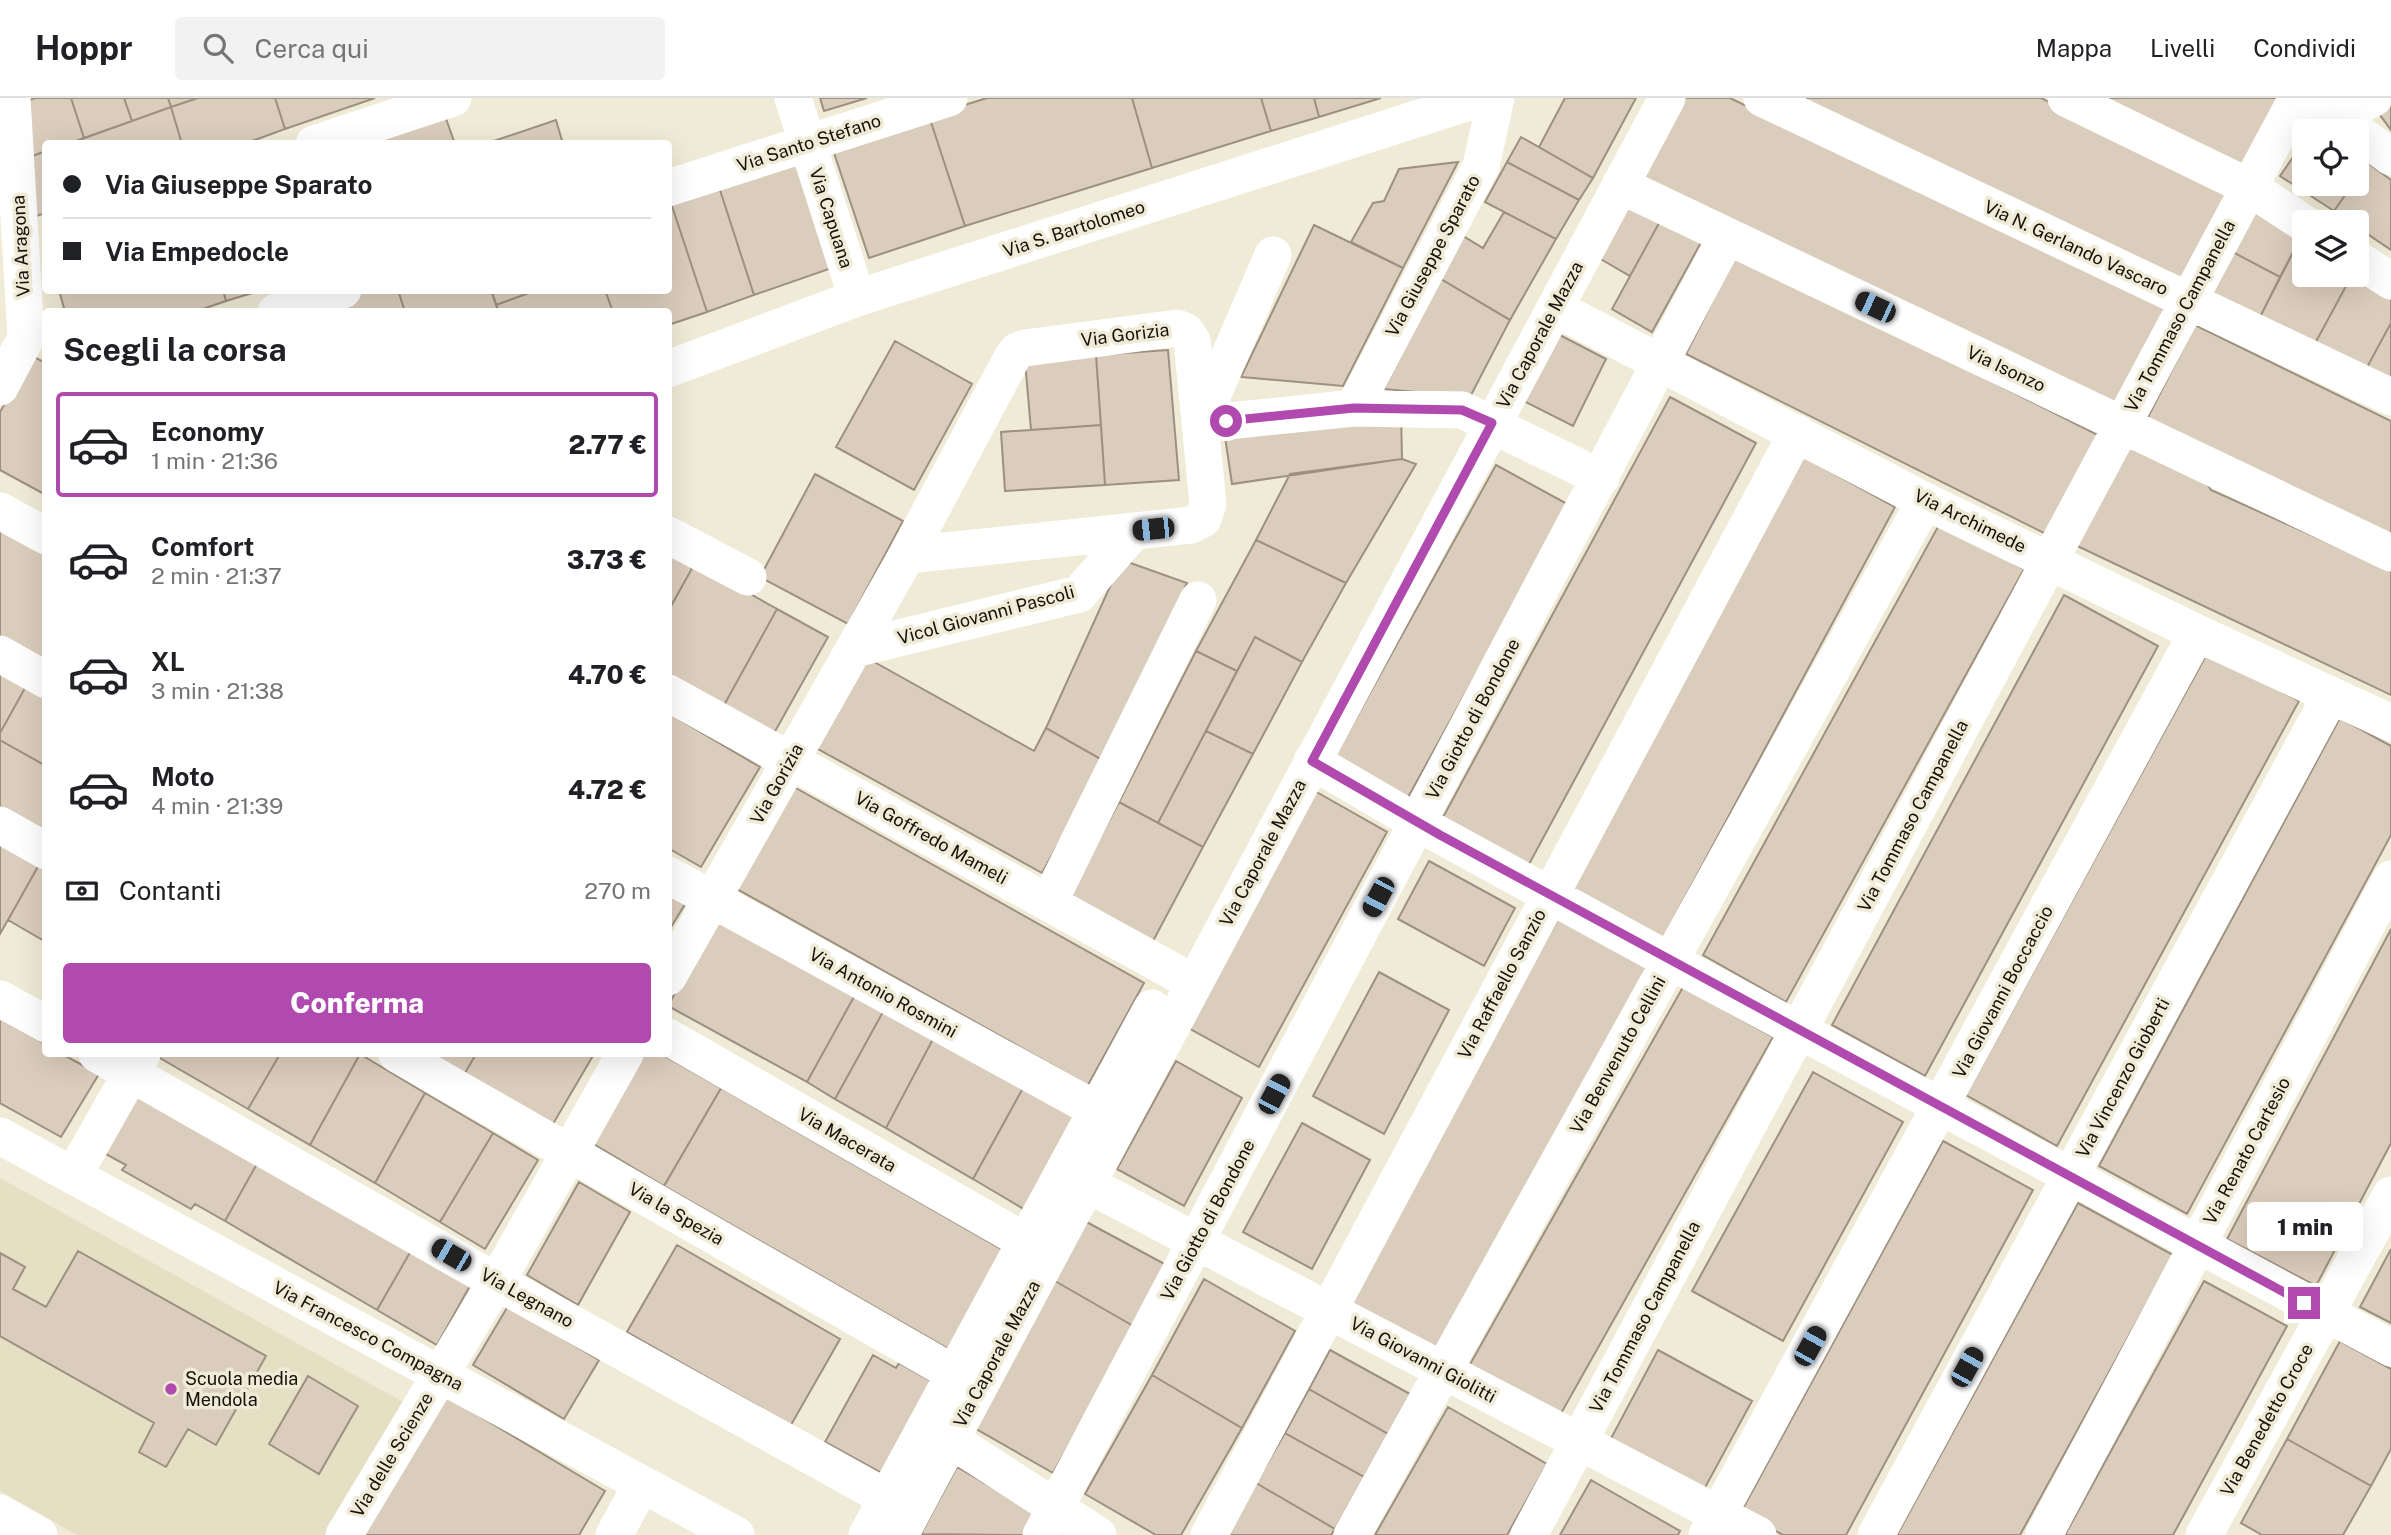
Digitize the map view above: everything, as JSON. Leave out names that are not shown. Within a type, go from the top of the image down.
[{"type":"street","name":"Via Aragona","points":[[0,387],[24,337],[33,234],[12,98]]},
{"type":"street","points":[[326,140],[453,98]]},
{"type":"street","name":"Via Capuana","points":[[793,98],[857,298]]},
{"type":"street","name":"Via Santo Stefano","points":[[672,187],[949,98]]},
{"type":"street","name":"Via S. Bartolomeo","points":[[672,367],[857,298],[1482,98]]},
{"type":"street","name":"Via Giuseppe Sparato","points":[[1354,408],[1481,166],[1496,98]]},
{"type":"street","name":"Via Caporale Mazza","points":[[867,1535],[1097,1110],[1183,977],[1312,761],[1667,98]]},
{"type":"street","name":"Via N. Gerlando Vascaro","points":[[1762,98],[2391,397]]},
{"type":"street","points":[[2066,98],[2249,187],[2292,215]]},
{"type":"street","name":"Via Tommaso Campanella","points":[[1529,1535],[2297,98]]},
{"type":"street","points":[[2339,119],[2374,98]]},
{"type":"street","points":[[2369,141],[2391,157]]},
{"type":"street","name":"Via Isonzo","points":[[1620,185],[2391,553]]},
{"type":"street","name":"Via Giotto di Bondone","points":[[1048,1521],[1727,236]]},
{"type":"street","points":[[1273,255],[1200,424],[1354,408],[1462,410],[1601,478]]},
{"type":"street","points":[[2369,267],[2391,281]]},
{"type":"street","points":[[288,308],[331,294]]},
{"type":"street","name":"Via Archimede","points":[[1555,308],[1926,500],[2197,633],[2391,723]]},
{"type":"street","name":"Via Gorizia","points":[[672,970],[907,555],[1017,351],[1177,328],[1186,332],[1192,341],[1209,504],[1202,519],[1191,525],[907,555]]},
{"type":"street","name":"Via Raffaello Sanzio","points":[[1209,1535],[1797,433]]},
{"type":"street","name":"Via Benvenuto Cellini","points":[[1352,1535],[1926,500]]},
{"type":"street","points":[[0,511],[42,534]]},
{"type":"street","name":"Vicol Giovanni Pascoli","points":[[854,649],[1079,594],[1134,531]]},
{"type":"street","points":[[672,537],[748,577]]},
{"type":"street","points":[[1049,902],[1198,600]]},
{"type":"street","name":"Via Giovanni Boccaccio","points":[[1713,1525],[2197,633]]},
{"type":"street","points":[[0,654],[42,678]]},
{"type":"street","name":"Via Goffredo Mameli","points":[[672,695],[1183,977]]},
{"type":"street","name":"Via Vincenzo Gioberti","points":[[1876,1535],[2331,695]]},
{"type":"street","points":[[1312,761],[1418,823],[1670,961],[2391,1348]]},
{"type":"street","points":[[0,825],[42,849]]},
{"type":"street","name":"Via Antonio Rosmini","points":[[672,877],[1097,1110]]},
{"type":"street","name":"Via Renato Cartesio","points":[[2044,1535],[2391,879]]},
{"type":"street","name":"Via Caporale Mazza","points":[[900,1535],[1087,1184],[1183,977]]},
{"type":"street","points":[[0,999],[42,1022]]},
{"type":"street","name":"Via Macerata","points":[[672,1039],[1026,1242]]},
{"type":"street","name":"Via Legnano","points":[[110,1057],[137,1063],[497,1282],[887,1498]]},
{"type":"street","name":"Via la Spezia","points":[[402,1057],[955,1374]]},
{"type":"street","points":[[441,1375],[497,1282],[623,1057]]},
{"type":"street","points":[[73,1176],[137,1063]]},
{"type":"street","name":"Via Francesco Compagna","points":[[0,1136],[736,1535]]},
{"type":"street","name":"Via Giovanni Giolitti","points":[[1087,1184],[1579,1441],[1713,1525],[1758,1535]]},
{"type":"street","name":"Via Benedetto Croce","points":[[2213,1531],[2391,1195]]},
{"type":"street","name":"Via delle Scienze","points":[[344,1535],[441,1375]]},
{"type":"street","points":[[951,1440],[1048,1521],[1098,1535]]},
{"type":"street","points":[[614,1535],[642,1484]]},
{"type":"street","points":[[0,1513],[39,1535]]},
{"type":"shaded area","points":[[0,1178],[403,1402],[327,1535],[77,1535],[0,1491]]},
{"type":"building","points":[[35,98],[71,98],[84,138],[42,140],[42,152],[27,158],[21,103]]},
{"type":"building","points":[[71,98],[124,98],[132,121],[84,138]]},
{"type":"building","points":[[124,98],[168,98],[171,107],[132,121]]},
{"type":"building","points":[[168,98],[198,98],[171,107]]},
{"type":"building","points":[[198,98],[275,98],[285,129],[255,140],[181,140],[171,107]]},
{"type":"building","points":[[275,98],[375,98],[285,129]]},
{"type":"building","points":[[820,98],[867,98],[824,111]]},
{"type":"building","points":[[987,98],[1132,98],[1152,168],[965,226],[929,116]]},
{"type":"building","points":[[1132,98],[1261,98],[1271,131],[1152,168]]},
{"type":"building","points":[[1261,98],[1314,98],[1319,117],[1271,131]]},
{"type":"building","points":[[1314,98],[1381,98],[1319,117]]},
{"type":"building","points":[[1565,98],[1636,98],[1593,178],[1539,147]]},
{"type":"building","points":[[1675,98],[1730,98],[2171,311],[2122,413],[1636,179]]},
{"type":"building","points":[[1797,98],[2041,98],[2234,191],[2188,286]]},
{"type":"building","points":[[2084,98],[2283,98],[2247,177]]},
{"type":"building","points":[[2391,98],[2391,130],[2374,107]]},
{"type":"building","points":[[171,107],[181,140],[79,140]]},
{"type":"building","points":[[444,113],[454,140],[365,140]]},
{"type":"building","points":[[929,116],[965,226],[869,258],[832,147]]},
{"type":"building","points":[[556,120],[562,140],[497,140]]},
{"type":"building","points":[[1521,137],[1593,178],[1579,200],[1507,162]]},
{"type":"building","points":[[42,152],[42,214],[30,218],[27,158]]},
{"type":"building","points":[[2292,159],[2292,184],[2280,176]]},
{"type":"building","points":[[796,161],[832,268],[754,295],[719,187]]},
{"type":"building","points":[[1458,162],[1403,268],[1351,242],[1373,203],[1384,201],[1399,169]]},
{"type":"building","points":[[1507,162],[1579,200],[1556,239],[1485,202]]},
{"type":"building","points":[[2369,164],[2391,180],[2391,250],[2369,235],[2369,210],[2335,210],[2345,196],[2369,196]]},
{"type":"building","points":[[719,187],[754,295],[707,312],[672,203]]},
{"type":"building","points":[[1631,196],[1664,214],[1630,276],[1597,257]]},
{"type":"building","points":[[2311,196],[2345,196],[2332,210]]},
{"type":"building","points":[[2255,200],[2292,223],[2292,254],[2280,277],[2227,249]]},
{"type":"building","points":[[672,206],[707,312],[672,324],[672,308],[612,308],[606,294],[672,294]]},
{"type":"building","points":[[1504,212],[1556,239],[1510,320],[1441,279],[1458,233],[1483,248]]},
{"type":"building","points":[[1664,214],[1704,237],[1652,332],[1612,309]]},
{"type":"building","points":[[1314,225],[1403,268],[1343,386],[1241,377]]},
{"type":"building","points":[[2227,249],[2280,277],[2257,323],[2203,296]]},
{"type":"building","points":[[1736,254],[2100,436],[2050,536],[1686,354]]},
{"type":"building","points":[[2292,254],[2292,287],[2346,287],[2312,349],[2257,323]]},
{"type":"building","points":[[1441,279],[1510,320],[1470,397],[1384,389]]},
{"type":"building","points":[[2369,281],[2391,289],[2391,323],[2365,371],[2312,349],[2346,287],[2369,287]]},
{"type":"building","points":[[60,294],[224,294],[226,301],[206,308],[64,308]]},
{"type":"building","points":[[224,294],[249,294],[226,301]]},
{"type":"building","points":[[350,294],[399,294],[404,308],[314,308]]},
{"type":"building","points":[[399,294],[492,294],[498,308],[404,308]]},
{"type":"building","points":[[492,294],[526,294],[496,305]]},
{"type":"building","points":[[526,294],[606,294],[612,308],[497,308],[496,305]]},
{"type":"building","points":[[2391,323],[2391,383],[2365,371]]},
{"type":"building","points":[[2195,325],[2391,421],[2391,535],[2147,419]]},
{"type":"building","points":[[1554,332],[1606,359],[1573,426],[1520,399]]},
{"type":"building","points":[[895,341],[972,384],[914,490],[836,447]]},
{"type":"building","points":[[1168,350],[1179,480],[1105,485],[1096,355]]},
{"type":"building","points":[[1096,355],[1101,425],[1031,430],[1025,361]]},
{"type":"building","points":[[32,356],[42,361],[42,493],[0,470],[0,412]]},
{"type":"building","points":[[1670,397],[1756,443],[1527,868],[1441,821]]},
{"type":"building","points":[[1401,412],[1402,459],[1232,484],[1225,437]]},
{"type":"building","points":[[1101,425],[1105,485],[1005,491],[1001,432]]},
{"type":"building","points":[[2126,435],[2202,476],[2211,490],[2391,571],[2391,695],[2071,543]]},
{"type":"building","points":[[1804,457],[1895,507],[1662,940],[1570,891]]},
{"type":"building","points":[[1402,459],[1416,464],[1346,583],[1256,540],[1290,474]]},
{"type":"building","points":[[1496,465],[1569,505],[1406,801],[1333,760]]},
{"type":"building","points":[[815,474],[903,521],[848,624],[760,577]]},
{"type":"building","points":[[1940,523],[2024,569],[1786,1002],[1703,955]]},
{"type":"building","points":[[0,524],[42,548],[42,662],[0,638]]},
{"type":"building","points":[[1256,540],[1346,583],[1302,662],[1255,637],[1237,671],[1196,651]]},
{"type":"building","points":[[672,550],[695,563],[672,605]]},
{"type":"building","points":[[1122,560],[1187,583],[1104,761],[1046,728]]},
{"type":"building","points":[[695,563],[777,609],[723,707],[672,678],[672,604]]},
{"type":"building","points":[[2064,595],[2158,646],[1925,1076],[1832,1025]]},
{"type":"building","points":[[777,609],[828,637],[773,735],[723,707]]},
{"type":"building","points":[[1255,637],[1302,662],[1253,754],[1206,731]]},
{"type":"building","points":[[2209,650],[2299,701],[2057,1146],[1966,1095]]},
{"type":"building","points":[[1196,651],[1237,671],[1158,823],[1119,802]]},
{"type":"building","points":[[860,654],[1034,751],[1046,728],[1104,761],[1042,873],[809,744]]},
{"type":"building","points":[[0,673],[25,688],[0,733]]},
{"type":"building","points":[[25,688],[42,697],[42,764],[0,740],[0,733]]},
{"type":"building","points":[[672,715],[760,767],[701,867],[672,850]]},
{"type":"building","points":[[2340,718],[2391,746],[2391,835],[2187,1214],[2099,1166]]},
{"type":"building","points":[[1206,731],[1253,754],[1203,847],[1158,823]]},
{"type":"building","points":[[0,740],[42,764],[42,830],[0,807]]},
{"type":"building","points":[[794,787],[1144,983],[1088,1085],[737,889]]},
{"type":"building","points":[[1313,790],[1387,832],[1259,1067],[1185,1026]]},
{"type":"building","points":[[1119,802],[1203,847],[1152,943],[1068,899]]},
{"type":"building","points":[[0,840],[40,863],[0,934]]},
{"type":"building","points":[[1429,861],[1515,908],[1484,966],[1398,919]]},
{"type":"building","points":[[40,863],[42,864],[42,940],[8,920]]},
{"type":"building","points":[[672,892],[687,901],[672,925]]},
{"type":"building","points":[[716,918],[855,995],[807,1082],[672,1008],[672,999]]},
{"type":"building","points":[[1558,919],[1647,968],[1436,1352],[1348,1302]]},
{"type":"building","points":[[2391,929],[2391,1143],[2316,1286],[2227,1239]]},
{"type":"building","points":[[1379,972],[1449,1010],[1384,1134],[1313,1096]]},
{"type":"building","points":[[1683,987],[1773,1037],[1559,1417],[1469,1366]]},
{"type":"building","points":[[855,995],[884,1010],[835,1099],[807,1082]]},
{"type":"building","points":[[884,1010],[933,1039],[886,1128],[835,1099]]},
{"type":"building","points":[[0,1019],[42,1042],[42,1057],[68,1057],[99,1074],[61,1137],[0,1103]]},
{"type":"building","points":[[933,1039],[1023,1088],[973,1179],[886,1128]]},
{"type":"building","points":[[158,1057],[278,1057],[248,1109]]},
{"type":"building","points":[[278,1057],[358,1057],[310,1145],[248,1109]]},
{"type":"building","points":[[358,1057],[365,1057],[425,1093],[375,1183],[310,1145]]},
{"type":"building","points":[[436,1057],[474,1057],[465,1073]]},
{"type":"building","points":[[474,1057],[592,1057],[553,1124],[465,1073]]},
{"type":"building","points":[[640,1057],[666,1057],[721,1088],[664,1186],[592,1143]]},
{"type":"building","points":[[1176,1061],[1242,1098],[1184,1206],[1117,1169]]},
{"type":"building","points":[[1813,1072],[1903,1122],[1783,1341],[1692,1291]]},
{"type":"building","points":[[130,1087],[258,1162],[225,1221],[195,1204],[191,1209],[122,1170],[126,1165],[95,1148]]},
{"type":"building","points":[[721,1088],[1008,1253],[952,1351],[664,1186]]},
{"type":"building","points":[[1023,1088],[1083,1121],[1032,1214],[973,1179]]},
{"type":"building","points":[[425,1093],[493,1133],[440,1222],[375,1183]]},
{"type":"building","points":[[1302,1123],[1370,1160],[1312,1269],[1243,1232]]},
{"type":"building","points":[[493,1133],[538,1160],[485,1249],[440,1222]]},
{"type":"building","points":[[1943,1141],[2033,1190],[1846,1535],[1783,1535],[1741,1512]]},
{"type":"building","points":[[258,1162],[412,1249],[377,1310],[225,1221]]},
{"type":"building","points":[[579,1182],[630,1212],[578,1305],[527,1275]]},
{"type":"building","points":[[2078,1203],[2173,1255],[2020,1535],[1897,1535]]},
{"type":"building","points":[[1081,1219],[1170,1267],[1135,1327],[1048,1277]]},
{"type":"building","points":[[677,1245],[840,1339],[791,1425],[627,1332]]},
{"type":"building","points":[[412,1249],[471,1284],[437,1345],[377,1310]]},
{"type":"building","points":[[2391,1249],[2391,1323],[2360,1307]]},
{"type":"building","name":"Scuola media Mendola","points":[[78,1251],[266,1356],[216,1445],[188,1429],[166,1467],[139,1452],[154,1423],[0,1336],[0,1253],[25,1267],[13,1289],[46,1307]]},
{"type":"building","points":[[1048,1277],[1135,1327],[1053,1473],[971,1426]]},
{"type":"building","points":[[1204,1279],[1295,1331],[1242,1428],[1152,1375]]},
{"type":"building","points":[[2204,1281],[2287,1326],[2173,1535],[2065,1535]]},
{"type":"building","points":[[508,1306],[599,1360],[564,1419],[473,1365]]},
{"type":"building","points":[[2340,1341],[2391,1369],[2391,1449],[2371,1486],[2287,1439]]},
{"type":"building","points":[[1330,1350],[1410,1394],[1388,1434],[1309,1389]]},
{"type":"building","points":[[1658,1350],[1752,1401],[1701,1495],[1608,1444]]},
{"type":"building","points":[[873,1355],[896,1368],[899,1363],[936,1384],[885,1475],[825,1442]]},
{"type":"building","points":[[1152,1375],[1242,1428],[1181,1535],[1156,1535],[1085,1494]]},
{"type":"building","points":[[308,1376],[358,1406],[319,1474],[269,1444]]},
{"type":"building","points":[[1309,1389],[1388,1434],[1364,1477],[1285,1433]]},
{"type":"building","points":[[439,1392],[605,1491],[579,1535],[354,1535]]},
{"type":"building","points":[[1448,1407],[1547,1464],[1507,1535],[1375,1535]]},
{"type":"building","points":[[1285,1433],[1364,1477],[1335,1529],[1256,1483]]},
{"type":"building","points":[[2287,1439],[2371,1486],[2343,1535],[2262,1535],[2241,1523]]},
{"type":"building","points":[[957,1467],[1036,1513],[1023,1535],[921,1534]]},
{"type":"building","points":[[1591,1480],[1680,1531],[1678,1535],[1560,1535]]},
{"type":"building","points":[[1256,1483],[1335,1529],[1331,1535],[1227,1535]]},
{"type":"place","name":"Scuola media Mendola","points":[[171,1389]]},
{"type":"route","points":[[1226,421],[1354,408],[1462,410],[1492,423],[1312,761],[1418,823],[2304,1303]]}]
